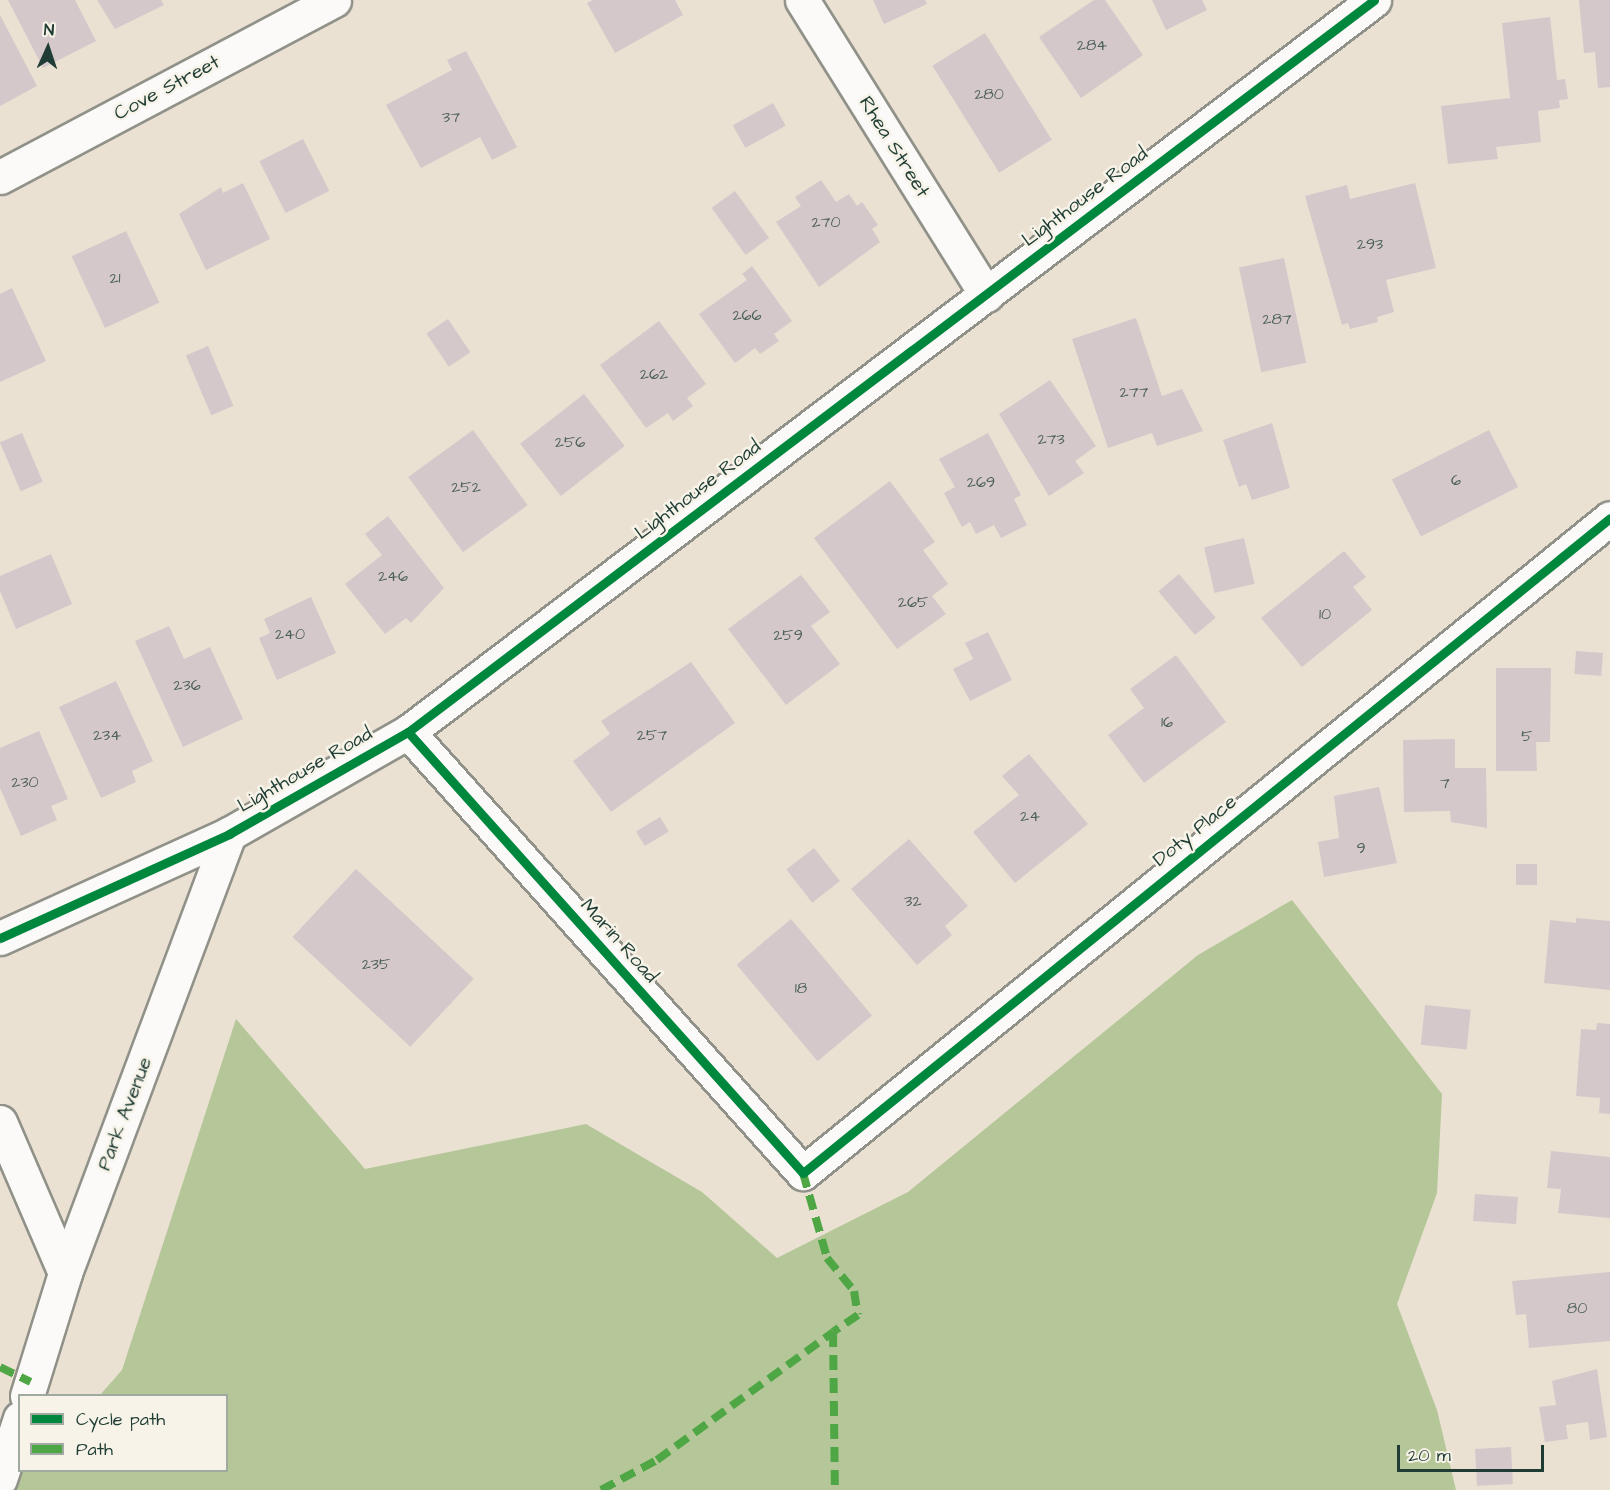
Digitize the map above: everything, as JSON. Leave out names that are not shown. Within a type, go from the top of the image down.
[{"type":"street","name":"Cove Street","points":[[0,177],[334,0]]},
{"type":"street","name":"Rhea Street","points":[[802,0],[986,294]]},
{"type":"street","name":"Lighthouse Road","points":[[0,938],[229,834],[408,732],[1374,0]]},
{"type":"street","name":"Doty Place","points":[[803,1173],[1610,518]]},
{"type":"street","name":"Marin Road","points":[[408,732],[803,1173]]},
{"type":"street","name":"Park Avenue","points":[[27,1394],[65,1273],[229,834]]},
{"type":"street","points":[[0,1122],[65,1273]]},
{"type":"street","points":[[0,1479],[18,1424]]},
{"type":"green space","points":[[1292,900],[1442,1094],[1437,1193],[1397,1304],[1437,1410],[1456,1490],[0,1490],[18,1472],[228,1472],[228,1394],[101,1394],[122,1370],[236,1019],[365,1169],[586,1124],[702,1192],[777,1258],[908,1192],[1198,955]]},
{"type":"building","points":[[8,0],[75,0],[96,41],[43,68]]},
{"type":"building","points":[[97,0],[161,0],[164,5],[115,29]]},
{"type":"building","points":[[593,0],[675,0],[683,15],[615,53],[587,3]]},
{"type":"building","points":[[873,0],[925,0],[927,4],[884,24]]},
{"type":"building","points":[[1094,0],[1105,0],[1143,55],[1081,98],[1039,37]]},
{"type":"building","points":[[1152,0],[1202,0],[1207,10],[1166,30]]},
{"type":"building","points":[[1579,0],[1610,0],[1610,87],[1598,88],[1595,52],[1584,53]]},
{"type":"building","points":[[0,15],[37,86],[0,106]]},
{"type":"building","points":[[1550,17],[1557,80],[1565,79],[1568,99],[1559,100],[1560,108],[1538,111],[1541,142],[1496,147],[1498,159],[1448,164],[1441,106],[1510,98],[1502,23]]},
{"type":"building","points":[[985,33],[1052,140],[999,173],[932,66]]},
{"type":"building","points":[[466,51],[517,147],[492,160],[480,137],[421,168],[386,105],[452,70],[447,60]]},
{"type":"building","points":[[773,103],[786,126],[745,148],[733,125]]},
{"type":"building","points":[[303,139],[329,191],[286,213],[259,161]]},
{"type":"building","points":[[821,180],[836,202],[849,194],[857,206],[862,202],[878,225],[872,229],[880,242],[819,287],[776,222],[801,206],[795,197]]},
{"type":"building","points":[[243,183],[270,239],[206,270],[179,214],[221,187],[223,193]]},
{"type":"building","points":[[1415,183],[1436,268],[1386,280],[1394,312],[1377,317],[1378,322],[1350,329],[1348,323],[1342,325],[1305,196],[1347,185],[1350,199]]},
{"type":"building","points":[[735,191],[769,238],[746,255],[712,208]]},
{"type":"building","points":[[126,231],[159,303],[105,328],[72,256]]},
{"type":"building","points":[[1284,258],[1306,363],[1261,372],[1239,268]]},
{"type":"building","points":[[752,266],[792,321],[774,334],[779,341],[760,354],[755,348],[735,363],[699,314],[747,280],[742,274]]},
{"type":"building","points":[[12,288],[46,361],[0,382],[0,294]]},
{"type":"building","points":[[1136,318],[1162,396],[1182,389],[1203,431],[1157,446],[1152,433],[1108,448],[1072,339]]},
{"type":"building","points":[[448,319],[470,352],[449,367],[426,334]]},
{"type":"building","points":[[659,321],[706,384],[687,398],[693,406],[673,421],[668,413],[646,428],[600,365]]},
{"type":"building","points":[[208,346],[233,406],[211,415],[186,355]]},
{"type":"building","points":[[1050,380],[1096,446],[1075,461],[1084,473],[1049,496],[999,414]]},
{"type":"building","points":[[584,394],[625,446],[561,496],[520,444]]},
{"type":"building","points":[[1272,423],[1290,488],[1252,500],[1246,484],[1239,487],[1223,440]]},
{"type":"building","points":[[473,430],[528,505],[463,552],[408,477]]},
{"type":"building","points":[[1489,430],[1518,487],[1421,537],[1392,479]]},
{"type":"building","points":[[22,433],[43,482],[21,491],[0,442]]},
{"type":"building","points":[[988,433],[1021,495],[1014,499],[1027,525],[1001,538],[994,525],[976,534],[970,522],[962,527],[944,493],[955,487],[939,459]]},
{"type":"building","points":[[890,481],[935,542],[923,550],[948,584],[932,596],[946,614],[897,649],[814,538]]},
{"type":"building","points":[[388,516],[444,588],[411,623],[406,618],[385,634],[345,584],[382,555],[365,534]]},
{"type":"building","points":[[1244,538],[1255,584],[1215,593],[1204,547]]},
{"type":"building","points":[[1344,551],[1366,577],[1353,587],[1372,610],[1302,667],[1261,618]]},
{"type":"building","points":[[51,554],[72,604],[16,629],[0,591],[0,576]]},
{"type":"building","points":[[1179,574],[1216,618],[1195,635],[1158,591]]},
{"type":"building","points":[[801,575],[830,612],[811,626],[840,664],[786,705],[728,629]]},
{"type":"building","points":[[311,597],[336,653],[277,680],[259,638],[270,633],[264,619]]},
{"type":"building","points":[[169,626],[184,659],[210,647],[243,719],[183,747],[135,641]]},
{"type":"building","points":[[988,632],[1012,680],[970,701],[953,669],[973,659],[965,643]]},
{"type":"building","points":[[1576,651],[1603,653],[1601,676],[1574,674]]},
{"type":"building","points":[[1176,655],[1226,722],[1144,783],[1108,735],[1144,708],[1130,689]]},
{"type":"building","points":[[691,662],[735,723],[611,812],[573,761],[610,734],[601,721]]},
{"type":"building","points":[[1496,668],[1551,668],[1550,742],[1536,742],[1537,771],[1496,771]]},
{"type":"building","points":[[116,681],[153,761],[132,771],[136,782],[101,798],[59,707]]},
{"type":"building","points":[[39,731],[68,799],[51,806],[57,820],[21,836],[0,788],[0,748]]},
{"type":"building","points":[[1455,739],[1455,768],[1486,768],[1487,828],[1451,822],[1450,811],[1404,812],[1403,740]]},
{"type":"building","points":[[1029,754],[1088,824],[1015,883],[973,832],[1019,795],[1002,776]]},
{"type":"building","points":[[1379,787],[1397,863],[1324,877],[1318,842],[1339,838],[1334,796]]},
{"type":"building","points":[[660,817],[669,832],[645,846],[636,831]]},
{"type":"building","points":[[909,839],[968,906],[945,926],[952,935],[917,965],[851,889]]},
{"type":"building","points":[[814,848],[840,881],[812,903],[786,870]]},
{"type":"building","points":[[1516,864],[1537,864],[1537,885],[1516,885]]},
{"type":"building","points":[[356,869],[474,979],[410,1047],[293,937]]},
{"type":"building","points":[[1576,918],[1610,921],[1610,990],[1544,983],[1550,920],[1576,923]]},
{"type":"building","points":[[791,919],[872,1016],[818,1061],[737,965]]},
{"type":"building","points":[[1425,1005],[1471,1010],[1467,1050],[1421,1045]]},
{"type":"building","points":[[1597,1023],[1610,1024],[1610,1114],[1599,1113],[1600,1098],[1576,1096],[1581,1029],[1596,1030]]},
{"type":"building","points":[[1551,1151],[1610,1157],[1610,1218],[1558,1213],[1561,1189],[1547,1188]]},
{"type":"building","points":[[1475,1194],[1518,1197],[1516,1224],[1473,1221]]},
{"type":"building","points":[[1610,1272],[1610,1341],[1529,1348],[1526,1314],[1516,1315],[1512,1281]]},
{"type":"building","points":[[1597,1369],[1607,1437],[1590,1440],[1588,1422],[1566,1425],[1568,1439],[1545,1442],[1539,1407],[1556,1405],[1552,1381]]},
{"type":"building","points":[[1511,1447],[1513,1484],[1477,1486],[1475,1449]]},
{"type":"marked path","points":[[803,1173],[827,1258],[854,1291],[858,1315],[833,1332],[835,1490]]},
{"type":"marked path","points":[[601,1490],[657,1460],[833,1332]]},
{"type":"marked path","points":[[0,1367],[31,1382]]},
{"type":"cycle path","points":[[0,938],[229,834],[408,732],[1374,0]]},
{"type":"cycle path","points":[[408,732],[803,1173],[1610,518]]}]
